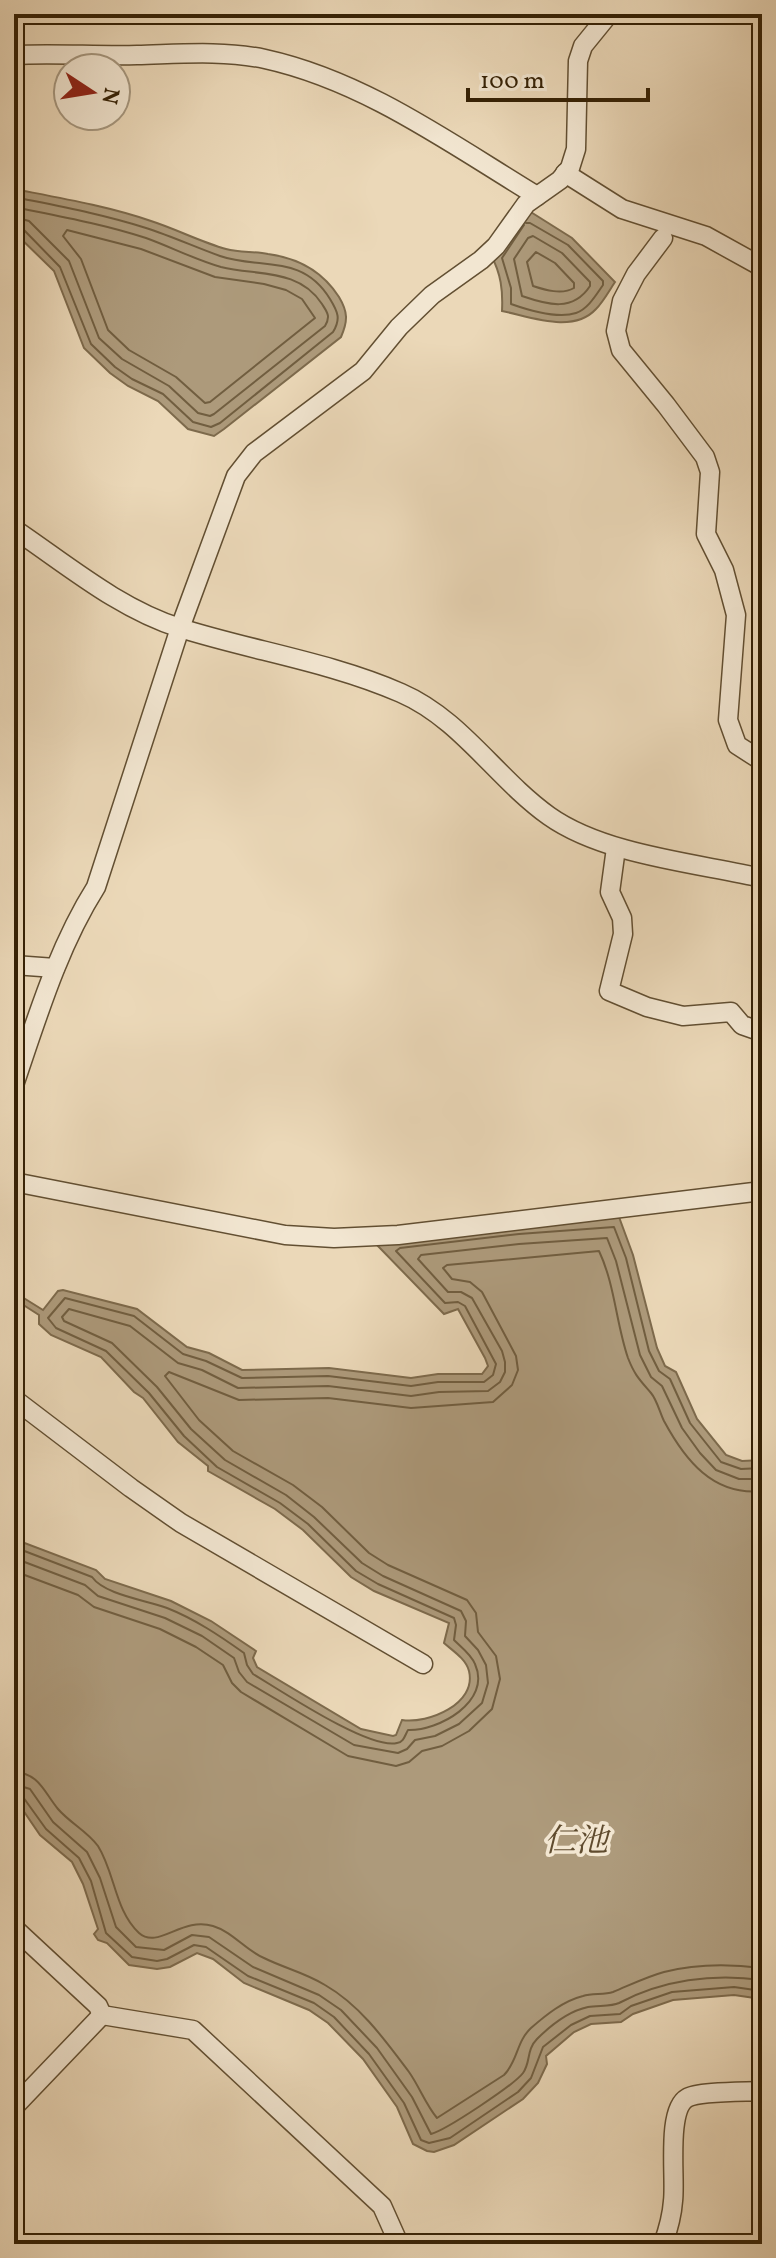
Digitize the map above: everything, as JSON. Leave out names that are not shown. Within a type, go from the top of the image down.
[{"type":"street","points":[[14,1085],[55,968],[80,912],[96,887],[180,628],[236,476],[254,453],[363,371],[399,327],[432,295],[496,246],[526,204],[560,180],[570,168],[578,131],[578,61],[583,46],[609,14]]},
{"type":"street","points":[[14,55],[189,52],[265,59],[367,96],[436,133],[537,196]]},
{"type":"street","points":[[565,173],[622,209],[706,236],[762,267]]},
{"type":"street","points":[[663,238],[643,263],[622,301],[616,331],[621,350],[705,457],[710,472],[706,534],[724,570],[736,615],[728,720],[737,745],[762,761]]},
{"type":"street","points":[[14,529],[135,610],[180,628],[293,656],[402,693],[434,710],[456,727],[507,782],[550,816],[582,836],[616,848],[762,878]]},
{"type":"street","points":[[616,848],[610,892],[622,918],[623,934],[609,991],[647,1007],[683,1016],[731,1012],[742,1025],[762,1032]]},
{"type":"street","points":[[14,965],[55,968]]},
{"type":"street","points":[[14,1182],[285,1235],[334,1238],[398,1235],[762,1191]]},
{"type":"street","points":[[14,1405],[18,1402],[181,1523],[423,1664]]},
{"type":"street","points":[[14,1928],[98,2006],[102,2015]]},
{"type":"street","points":[[14,2107],[102,2015]]},
{"type":"street","points":[[102,2015],[193,2030],[382,2206],[399,2244]]},
{"type":"street","points":[[663,2244],[673,2201],[675,2120],[680,2105],[687,2097],[762,2091]]},
{"type":"water","points":[[14,189],[134,216],[226,249],[279,256],[299,263],[317,273],[339,297],[346,317],[341,337],[214,436],[188,429],[158,401],[110,373],[84,348],[54,271],[14,232]]},
{"type":"water","points":[[526,209],[572,238],[615,282],[599,306],[587,317],[576,321],[551,322],[502,311],[501,282],[491,255]]},
{"type":"water","name":"仁池","points":[[619,1217],[665,1366],[676,1372],[697,1419],[726,1455],[742,1461],[762,1460],[762,1999],[734,1995],[673,2000],[633,2014],[621,2022],[591,2024],[574,2032],[546,2056],[547,2064],[538,2083],[523,2099],[454,2145],[434,2152],[427,2151],[413,2144],[397,2107],[363,2059],[328,2023],[309,2010],[244,1983],[213,1959],[197,1953],[170,1967],[157,1969],[129,1965],[107,1943],[98,1940],[94,1934],[98,1929],[83,1884],[72,1862],[40,1835],[14,1797],[14,1539],[96,1570],[105,1579],[171,1601],[211,1621],[256,1651],[253,1658],[257,1667],[361,1729],[393,1736],[402,1720],[437,1715],[466,1693],[469,1671],[459,1656],[444,1643],[449,1623],[374,1591],[351,1577],[303,1530],[275,1509],[208,1471],[208,1466],[178,1442],[143,1398],[101,1357],[51,1335],[39,1324],[39,1315],[14,1299],[14,1292],[43,1310],[58,1291],[63,1290],[137,1309],[187,1347],[209,1353],[242,1370],[329,1368],[411,1378],[438,1374],[482,1374],[488,1366],[458,1309],[444,1314],[375,1243]]}]
